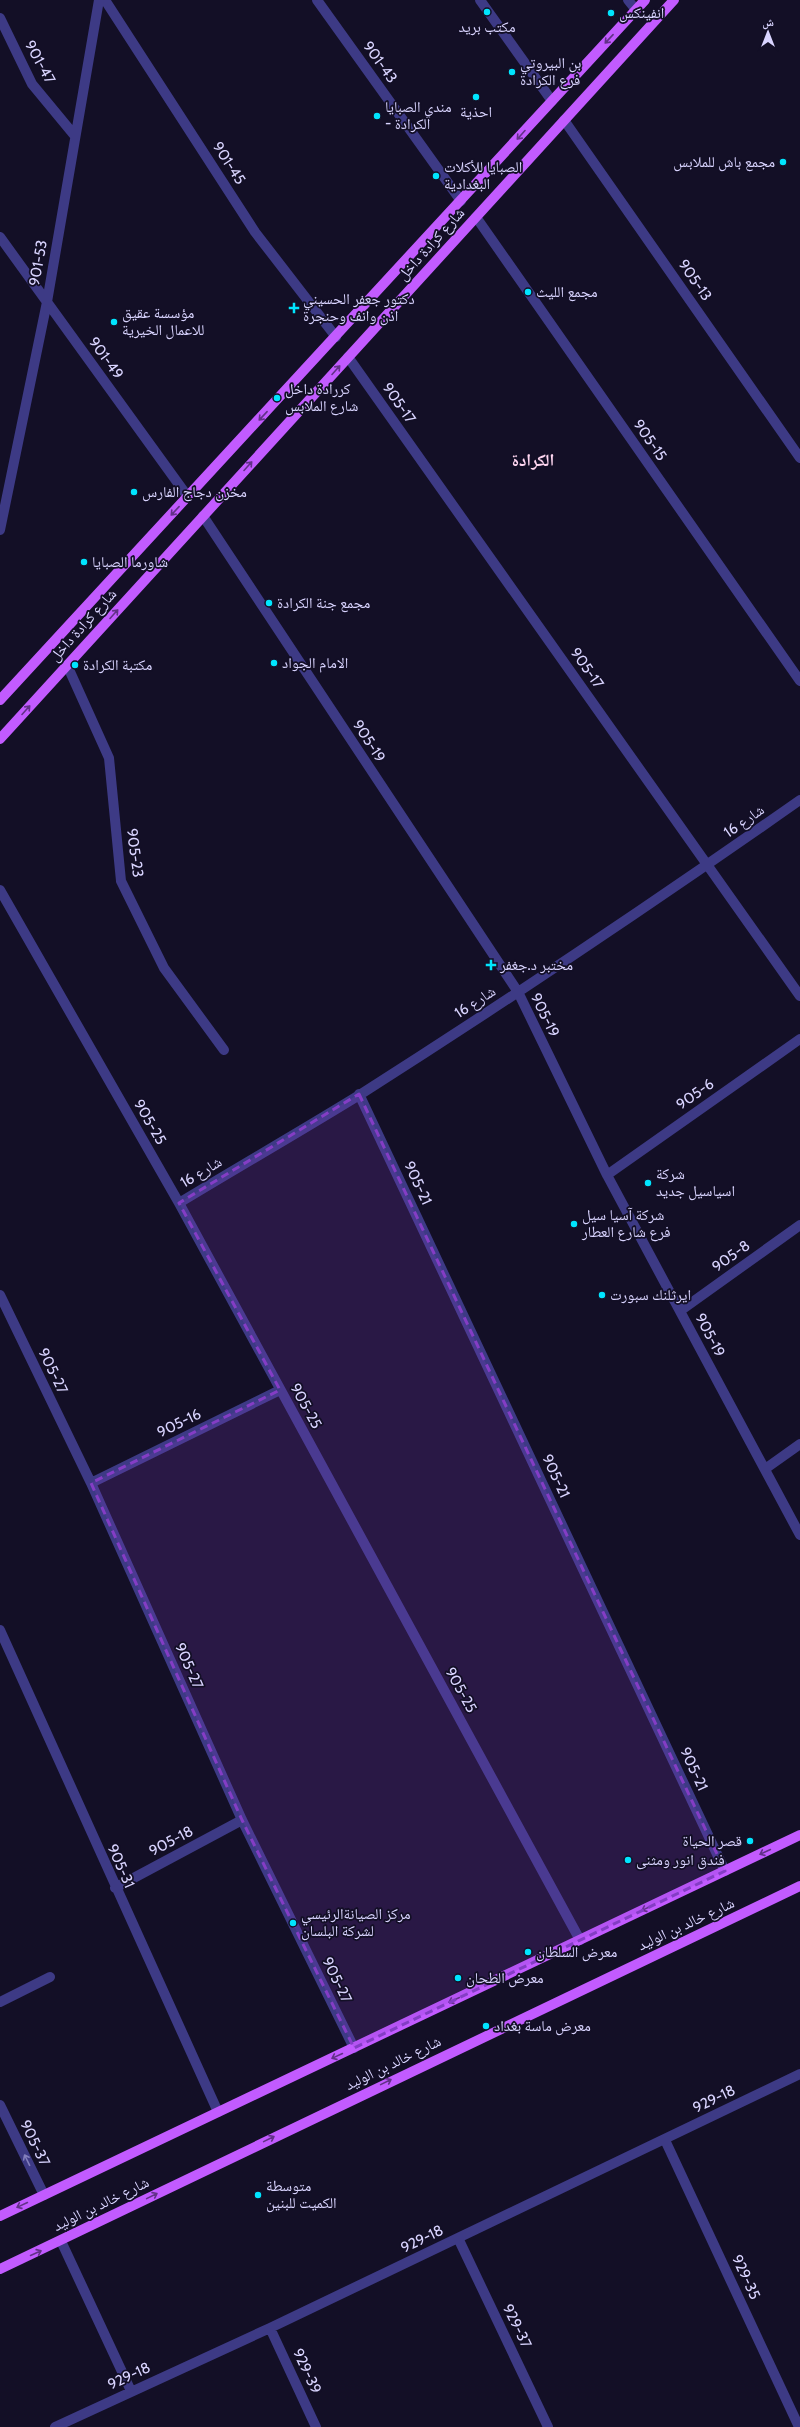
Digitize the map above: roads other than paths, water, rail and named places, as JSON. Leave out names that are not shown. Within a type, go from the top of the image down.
[{"type":"main road","name":"شارع كرادة داخل","points":[[0,700],[645,0]]},
{"type":"main road","name":"شارع كرادة داخل","points":[[0,739],[674,0]]},
{"type":"main road","name":"شارع خالد بن الوليد","points":[[0,2216],[800,1835]]},
{"type":"main road","name":"شارع خالد بن الوليد","points":[[0,2269],[61,2241],[393,2079],[800,1886]]},
{"type":"street","name":"901-53","points":[[0,528],[47,302],[99,0]]},
{"type":"street","name":"901-45","points":[[105,0],[255,232],[336,337]]},
{"type":"street","name":"901-43","points":[[317,0],[461,201]]},
{"type":"street","points":[[480,0],[552,101]]},
{"type":"street","points":[[628,0],[636,10]]},
{"type":"street","name":"901-47","points":[[0,18],[32,84],[75,136]]},
{"type":"street","name":"905-13","points":[[564,120],[800,458]]},
{"type":"street","name":"905-15","points":[[476,217],[800,681]]},
{"type":"street","name":"901-49","points":[[0,237],[188,497]]},
{"type":"street","name":"905-17","points":[[348,357],[800,996]]},
{"type":"street","name":"905-19","points":[[203,516],[518,992],[607,1175],[800,1535]]},
{"type":"street","name":"905-23","points":[[67,665],[109,758],[121,881],[164,968],[224,1050]]},
{"type":"street","name":"شارع 16","points":[[179,1203],[359,1094],[518,992],[800,800]]},
{"type":"street","name":"905-25","points":[[0,890],[179,1203],[580,1940]]},
{"type":"street","name":"905-6","points":[[607,1175],[800,1039]]},
{"type":"street","name":"905-21","points":[[359,1094],[725,1871]]},
{"type":"street","name":"905-8","points":[[680,1311],[800,1226]]},
{"type":"street","name":"905-27","points":[[0,1295],[91,1483],[242,1820],[354,2048]]},
{"type":"street","name":"905-16","points":[[91,1483],[280,1390]]},
{"type":"street","points":[[765,1469],[800,1444]]},
{"type":"street","name":"905-31","points":[[0,1630],[115,1888],[218,2112]]},
{"type":"street","name":"905-18","points":[[115,1888],[242,1820]]},
{"type":"street","points":[[0,2002],[50,1977]]},
{"type":"street","name":"929-18","points":[[61,2426],[131,2391],[270,2328],[665,2140],[800,2074]]},
{"type":"street","name":"905-37","points":[[0,2105],[44,2195]]},
{"type":"street","name":"929-35","points":[[665,2140],[799,2427]]},
{"type":"street","name":"929-37","points":[[458,2238],[548,2427]]},
{"type":"street","points":[[61,2241],[131,2391]]},
{"type":"street","name":"929-39","points":[[270,2328],[316,2427]]},
{"type":"place","name":"مكتب بريد","points":[[487,12]]},
{"type":"place","name":"انفينكس","points":[[611,13]]},
{"type":"place","name":"بن البيروتي فرع الكرادة","points":[[512,72]]},
{"type":"place","name":"احذية","points":[[476,97]]},
{"type":"place","name":"مندي الصبايا - الكرادة","points":[[377,116]]},
{"type":"place","name":"مجمع باش للملابس","points":[[783,162]]},
{"type":"place","name":"الصبايا للأكلات البغدادية","points":[[436,176]]},
{"type":"place","name":"مجمع الليث","points":[[528,292]]},
{"type":"place","name":"دكتور جعفر الحسيني اذن وانف وحنجرة","points":[[294,308]]},
{"type":"place","name":"مؤسسة عقيق للاعمال الخيرية","points":[[114,322]]},
{"type":"place","name":"كررادة داخل شارع الملابس","points":[[277,398]]},
{"type":"place","name":"مخزن دجاج الفارس","points":[[134,492]]},
{"type":"place","name":"شاورما الصبايا","points":[[84,562]]},
{"type":"place","name":"مجمع جنة الكرادة","points":[[269,603]]},
{"type":"place","name":"الامام الجواد","points":[[274,663]]},
{"type":"place","name":"مكتبة الكرادة","points":[[75,665]]},
{"type":"place","name":"مختبر د.جغفر","points":[[491,965]]},
{"type":"place","name":"شركة اسياسيل جديد","points":[[648,1183]]},
{"type":"place","name":"شركة آسيا سيل فرع شارع العطار","points":[[574,1224]]},
{"type":"place","name":"ايرثلنك سبورت","points":[[602,1295]]},
{"type":"place","name":"قصر الحياة","points":[[750,1841]]},
{"type":"place","name":"فندق انور ومثنى","points":[[628,1860]]},
{"type":"place","name":"مركز الصيانةالرئيسي لشركة البلسان","points":[[293,1923]]},
{"type":"place","name":"معرض السلطان","points":[[528,1952]]},
{"type":"place","name":"معرض الطحان","points":[[458,1978]]},
{"type":"place","name":"معرض ماسة بغداد","points":[[486,2026]]},
{"type":"place","name":"متوسطة الكميت للبنين","points":[[258,2195]]},
{"type":"district","name":"الكرادة","points":[[533,460]]}]
